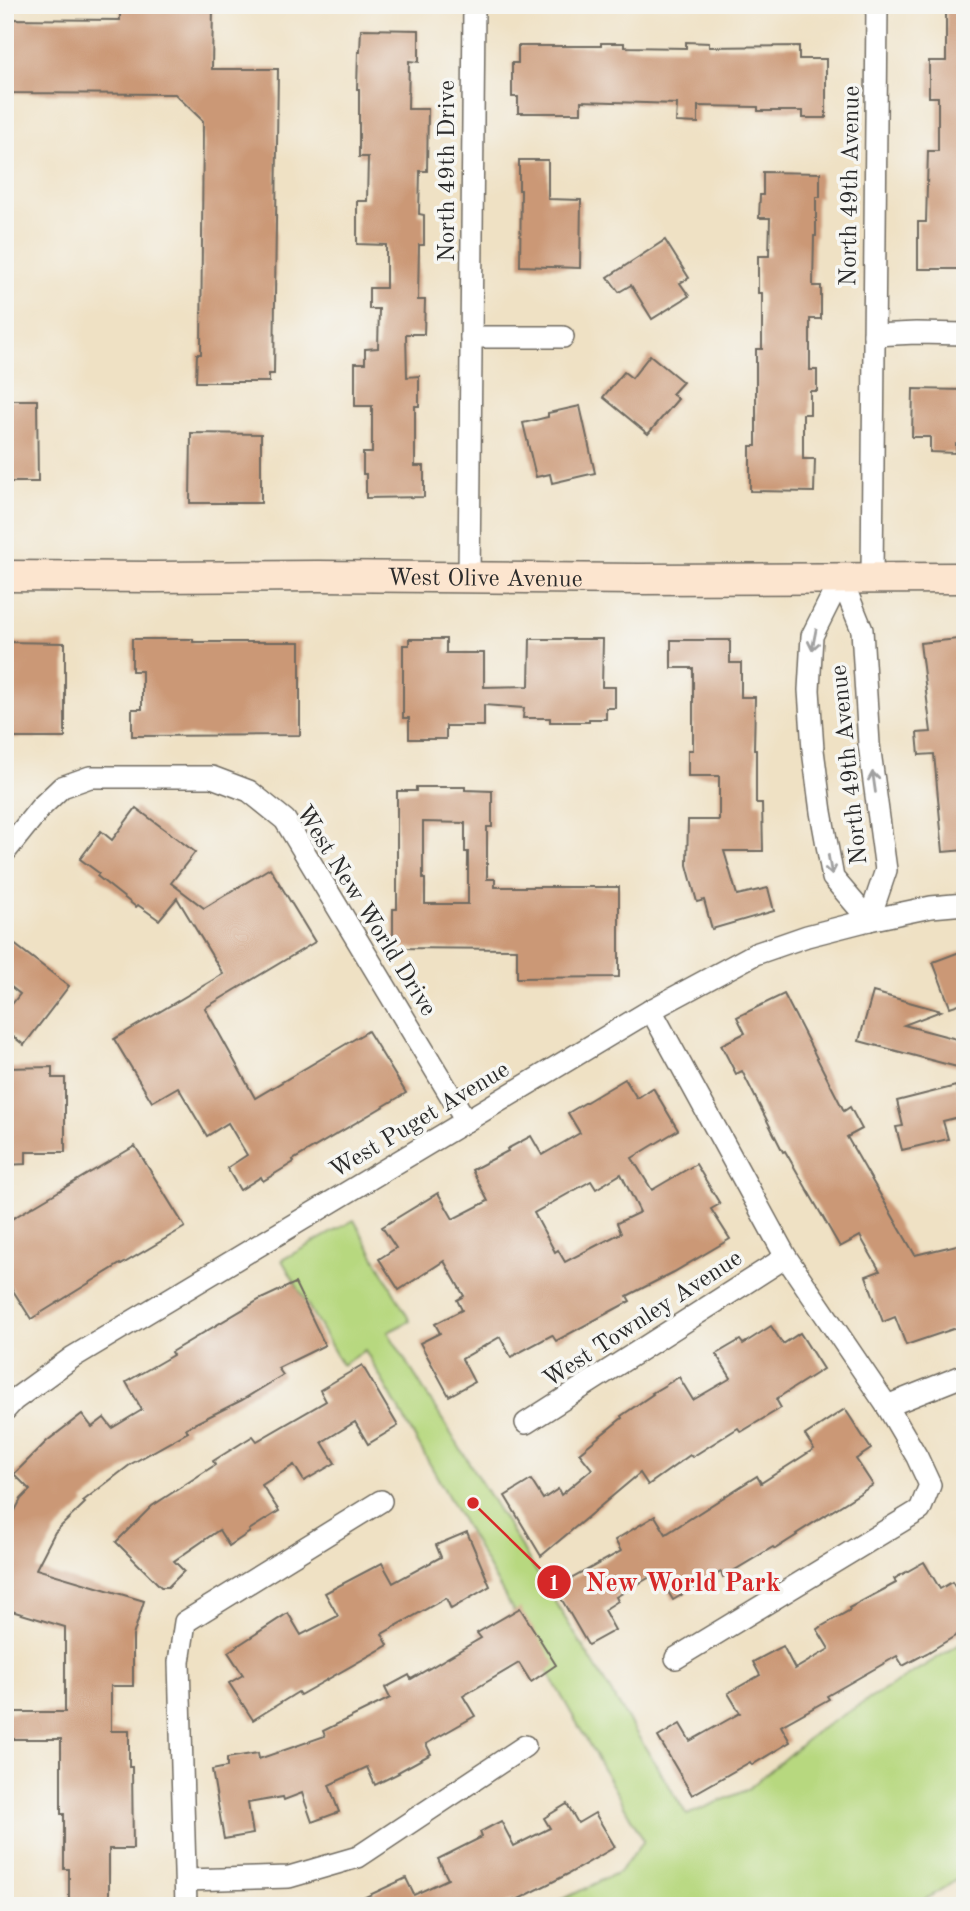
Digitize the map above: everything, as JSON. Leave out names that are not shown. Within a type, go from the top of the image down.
[{"type":"main road","name":"West Olive Avenue","points":[[5,576],[965,578]]},
{"type":"street","name":"North 49th Drive","points":[[469,578],[474,5]]},
{"type":"street","name":"North 49th Avenue","points":[[872,577],[877,5]]},
{"type":"street","points":[[874,335],[965,334]]},
{"type":"street","points":[[471,337],[563,337]]},
{"type":"street","name":"North 49th Avenue","points":[[841,578],[812,636],[809,690],[813,750],[833,878],[869,920]]},
{"type":"street","name":"North 49th Avenue","points":[[841,578],[862,630],[869,744],[886,870],[869,920]]},
{"type":"street","name":"West New World Drive","points":[[5,852],[41,807],[62,787],[90,777],[212,777],[249,790],[285,820],[466,1121]]},
{"type":"street","name":"West Puget Avenue","points":[[10,1405],[73,1357],[651,1010],[755,954],[807,936],[869,920],[931,907],[965,904]]},
{"type":"street","points":[[651,1010],[786,1257],[887,1406],[930,1485],[920,1510],[676,1658]]},
{"type":"street","name":"West Townley Avenue","points":[[526,1423],[786,1257]]},
{"type":"street","points":[[887,1406],[965,1375]]},
{"type":"street","points":[[186,1906],[178,1662],[185,1622],[381,1501]]},
{"type":"street","points":[[186,1880],[289,1877],[358,1857],[525,1746]]},
{"type":"green space","points":[[354,1220],[410,1321],[388,1332],[687,1815],[747,1790],[817,1731],[965,1641],[965,1875],[914,1906],[549,1906],[619,1872],[644,1841],[365,1350],[342,1365],[282,1260]]},
{"type":"building","points":[[120,5],[213,5],[212,69],[278,69],[274,374],[269,374],[269,382],[196,382],[197,354],[201,354],[203,121],[175,94],[5,93],[5,19],[120,20]]},
{"type":"building","points":[[946,5],[965,5],[965,269],[918,269],[918,222],[926,222],[928,151],[938,151],[938,97],[929,97],[929,61],[946,61]]},
{"type":"building","points":[[361,29],[419,30],[419,62],[409,61],[408,109],[428,109],[427,171],[420,171],[419,214],[424,215],[424,245],[419,245],[418,300],[425,300],[424,334],[406,334],[407,377],[419,376],[419,406],[415,406],[415,466],[424,466],[424,497],[366,498],[363,453],[372,453],[372,406],[355,406],[355,363],[365,363],[365,349],[378,348],[379,309],[369,309],[369,288],[386,288],[386,245],[357,244],[357,201],[367,201],[368,157],[359,157],[357,89]]},
{"type":"building","points":[[686,42],[709,43],[709,47],[799,46],[799,59],[826,59],[826,118],[803,118],[803,111],[758,111],[758,107],[698,106],[698,123],[676,122],[677,104],[581,101],[581,113],[518,113],[518,97],[512,97],[512,63],[518,63],[518,46],[601,46],[601,43],[624,43],[624,47],[686,48]]},
{"type":"building","points":[[519,160],[548,160],[548,199],[581,200],[580,268],[520,266]]},
{"type":"building","points":[[763,172],[820,173],[820,197],[816,197],[813,286],[821,286],[821,319],[810,319],[810,370],[817,370],[817,391],[810,391],[810,414],[803,414],[803,459],[815,459],[814,492],[750,491],[750,446],[756,446],[756,349],[762,349],[762,293],[758,293],[758,256],[769,256],[770,218],[759,218]]},
{"type":"building","points":[[665,240],[689,278],[680,283],[689,296],[652,319],[631,285],[619,292],[608,277]]},
{"type":"building","points":[[650,355],[683,382],[672,394],[678,399],[648,434],[603,397],[624,372],[632,378]]},
{"type":"building","points":[[913,389],[965,390],[965,444],[956,444],[956,453],[930,452],[930,437],[912,437]]},
{"type":"building","points":[[5,400],[37,400],[38,482],[5,482]]},
{"type":"building","points":[[580,406],[595,473],[552,483],[550,474],[536,477],[523,423],[548,417],[548,413]]},
{"type":"building","points":[[191,433],[261,434],[261,503],[190,503]]},
{"type":"building","points":[[132,639],[300,642],[300,735],[132,736],[132,709],[142,709],[142,671],[132,671]]},
{"type":"building","points":[[409,639],[446,639],[446,653],[484,653],[484,687],[529,686],[530,639],[603,639],[602,687],[615,687],[615,708],[606,708],[606,719],[550,722],[550,718],[523,718],[524,708],[484,705],[484,726],[446,726],[446,739],[409,739],[409,718],[403,718],[403,645],[409,645]]},
{"type":"building","points":[[958,639],[958,643],[965,643],[965,850],[943,852],[934,754],[919,755],[917,733],[931,732],[920,643]]},
{"type":"building","points":[[671,640],[730,640],[730,663],[741,663],[741,697],[755,697],[756,803],[762,803],[763,851],[724,851],[737,895],[768,888],[774,911],[712,929],[704,900],[697,902],[687,865],[688,820],[719,820],[719,776],[688,776],[688,750],[693,750],[693,668],[671,668]]},
{"type":"building","points":[[5,642],[65,643],[65,738],[5,738]]},
{"type":"building","points":[[416,787],[465,787],[465,790],[492,791],[492,827],[487,827],[487,879],[495,879],[495,887],[619,887],[619,977],[517,978],[517,949],[393,948],[393,909],[397,909],[397,791],[416,791]],"holes":[[[423,822],[465,823],[468,904],[425,904]]]},
{"type":"building","points":[[136,808],[195,852],[171,883],[204,908],[270,868],[315,942],[205,1008],[255,1098],[368,1031],[406,1093],[293,1160],[294,1162],[263,1181],[261,1177],[240,1190],[227,1168],[247,1155],[228,1123],[207,1136],[178,1087],[152,1102],[114,1039],[223,974],[177,898],[159,920],[138,905],[136,907],[80,859],[101,831],[112,840]]},
{"type":"building","points":[[5,937],[69,986],[24,1045],[5,1030],[5,1013],[20,994],[5,982]]},
{"type":"building","points":[[965,950],[965,1002],[950,1007],[933,962]]},
{"type":"building","points":[[873,992],[941,1011],[904,1025],[964,1041],[957,1067],[859,1041]]},
{"type":"building","points":[[784,994],[844,1111],[850,1107],[862,1129],[847,1137],[915,1255],[965,1243],[965,1325],[906,1345],[895,1317],[883,1322],[866,1276],[880,1271],[860,1236],[840,1247],[785,1151],[783,1152],[742,1071],[736,1074],[721,1045],[745,1033],[737,1017]]},
{"type":"building","points":[[52,1067],[52,1078],[65,1078],[65,1152],[26,1152],[26,1164],[5,1165],[5,1068]]},
{"type":"building","points":[[625,1079],[637,1098],[653,1088],[678,1130],[632,1158],[652,1190],[696,1164],[720,1204],[711,1209],[730,1239],[627,1296],[630,1301],[556,1341],[552,1335],[511,1357],[500,1337],[462,1359],[474,1382],[449,1396],[420,1343],[440,1333],[435,1324],[462,1310],[457,1300],[464,1296],[444,1261],[399,1290],[379,1259],[396,1248],[382,1227],[438,1193],[453,1219],[488,1201],[472,1170],[531,1136],[542,1155],[580,1133],[568,1113]],"holes":[[[621,1174],[640,1212],[617,1223],[621,1233],[565,1262],[558,1250],[555,1252],[534,1213],[591,1181],[596,1189]]]},
{"type":"building","points":[[956,1086],[963,1116],[943,1121],[948,1139],[902,1150],[896,1127],[903,1126],[897,1101]]},
{"type":"building","points":[[135,1146],[185,1227],[31,1319],[5,1278],[5,1223]]},
{"type":"building","points":[[295,1283],[325,1345],[278,1368],[283,1375],[242,1400],[186,1428],[188,1432],[131,1464],[83,1501],[85,1503],[55,1532],[36,1569],[144,1601],[133,1636],[133,1686],[111,1686],[111,1731],[129,1731],[133,1849],[109,1849],[109,1906],[69,1906],[69,1869],[64,1869],[64,1814],[61,1814],[61,1739],[5,1739],[5,1712],[65,1712],[65,1627],[5,1609],[5,1530],[21,1499],[30,1490],[14,1474],[47,1441],[82,1414],[92,1427],[104,1418],[112,1428],[142,1410],[126,1382],[259,1300]]},
{"type":"building","points":[[771,1326],[783,1344],[800,1333],[823,1369],[776,1399],[781,1408],[741,1432],[738,1428],[692,1457],[690,1455],[648,1485],[640,1473],[541,1556],[505,1496],[531,1480],[543,1499],[558,1489],[561,1495],[592,1469],[579,1453],[622,1418],[621,1416],[679,1377],[693,1400],[731,1378],[716,1354],[740,1340],[743,1344]]},
{"type":"building","points":[[362,1365],[398,1426],[368,1444],[355,1422],[322,1442],[335,1463],[304,1481],[294,1465],[262,1485],[279,1511],[229,1546],[219,1530],[174,1561],[184,1571],[168,1587],[161,1587],[116,1542],[152,1506],[215,1465],[213,1461],[253,1436],[257,1441],[326,1401],[320,1390]]},
{"type":"building","points":[[845,1409],[871,1449],[856,1459],[873,1485],[775,1549],[773,1547],[723,1577],[721,1572],[673,1600],[657,1573],[616,1597],[618,1601],[604,1610],[615,1630],[588,1645],[555,1588],[621,1551],[615,1540],[655,1516],[666,1534],[757,1476],[761,1483],[814,1449],[805,1435]]},
{"type":"building","points":[[467,1532],[490,1586],[451,1609],[446,1598],[382,1634],[388,1645],[300,1695],[298,1692],[253,1720],[229,1683],[243,1675],[228,1652],[288,1613],[301,1635],[338,1616],[325,1593],[382,1563],[393,1583],[441,1557],[436,1545]]},
{"type":"building","points":[[924,1562],[940,1589],[952,1582],[965,1603],[965,1630],[903,1666],[897,1656],[827,1696],[829,1699],[781,1726],[790,1742],[752,1765],[750,1762],[692,1795],[658,1737],[680,1724],[690,1741],[740,1713],[728,1693],[760,1675],[753,1662],[783,1646],[795,1669],[829,1649],[817,1629],[896,1583],[894,1579]]},
{"type":"building","points":[[520,1608],[556,1665],[531,1682],[519,1663],[463,1696],[475,1716],[426,1744],[431,1754],[399,1773],[375,1785],[367,1767],[329,1785],[339,1812],[312,1822],[302,1793],[284,1800],[283,1797],[248,1803],[253,1834],[224,1839],[212,1770],[227,1767],[227,1758],[258,1753],[259,1759],[325,1736],[323,1731],[390,1698],[385,1688],[409,1675],[411,1679],[481,1638],[477,1633]]},
{"type":"building","points":[[567,1804],[578,1823],[595,1813],[615,1847],[515,1901],[514,1899],[500,1906],[346,1906],[406,1878],[414,1895],[448,1879],[438,1859],[482,1837],[480,1832],[501,1821],[514,1846],[550,1828],[544,1818]]},
{"type":"place","name":"New World Park","points":[[473,1503]]}]
